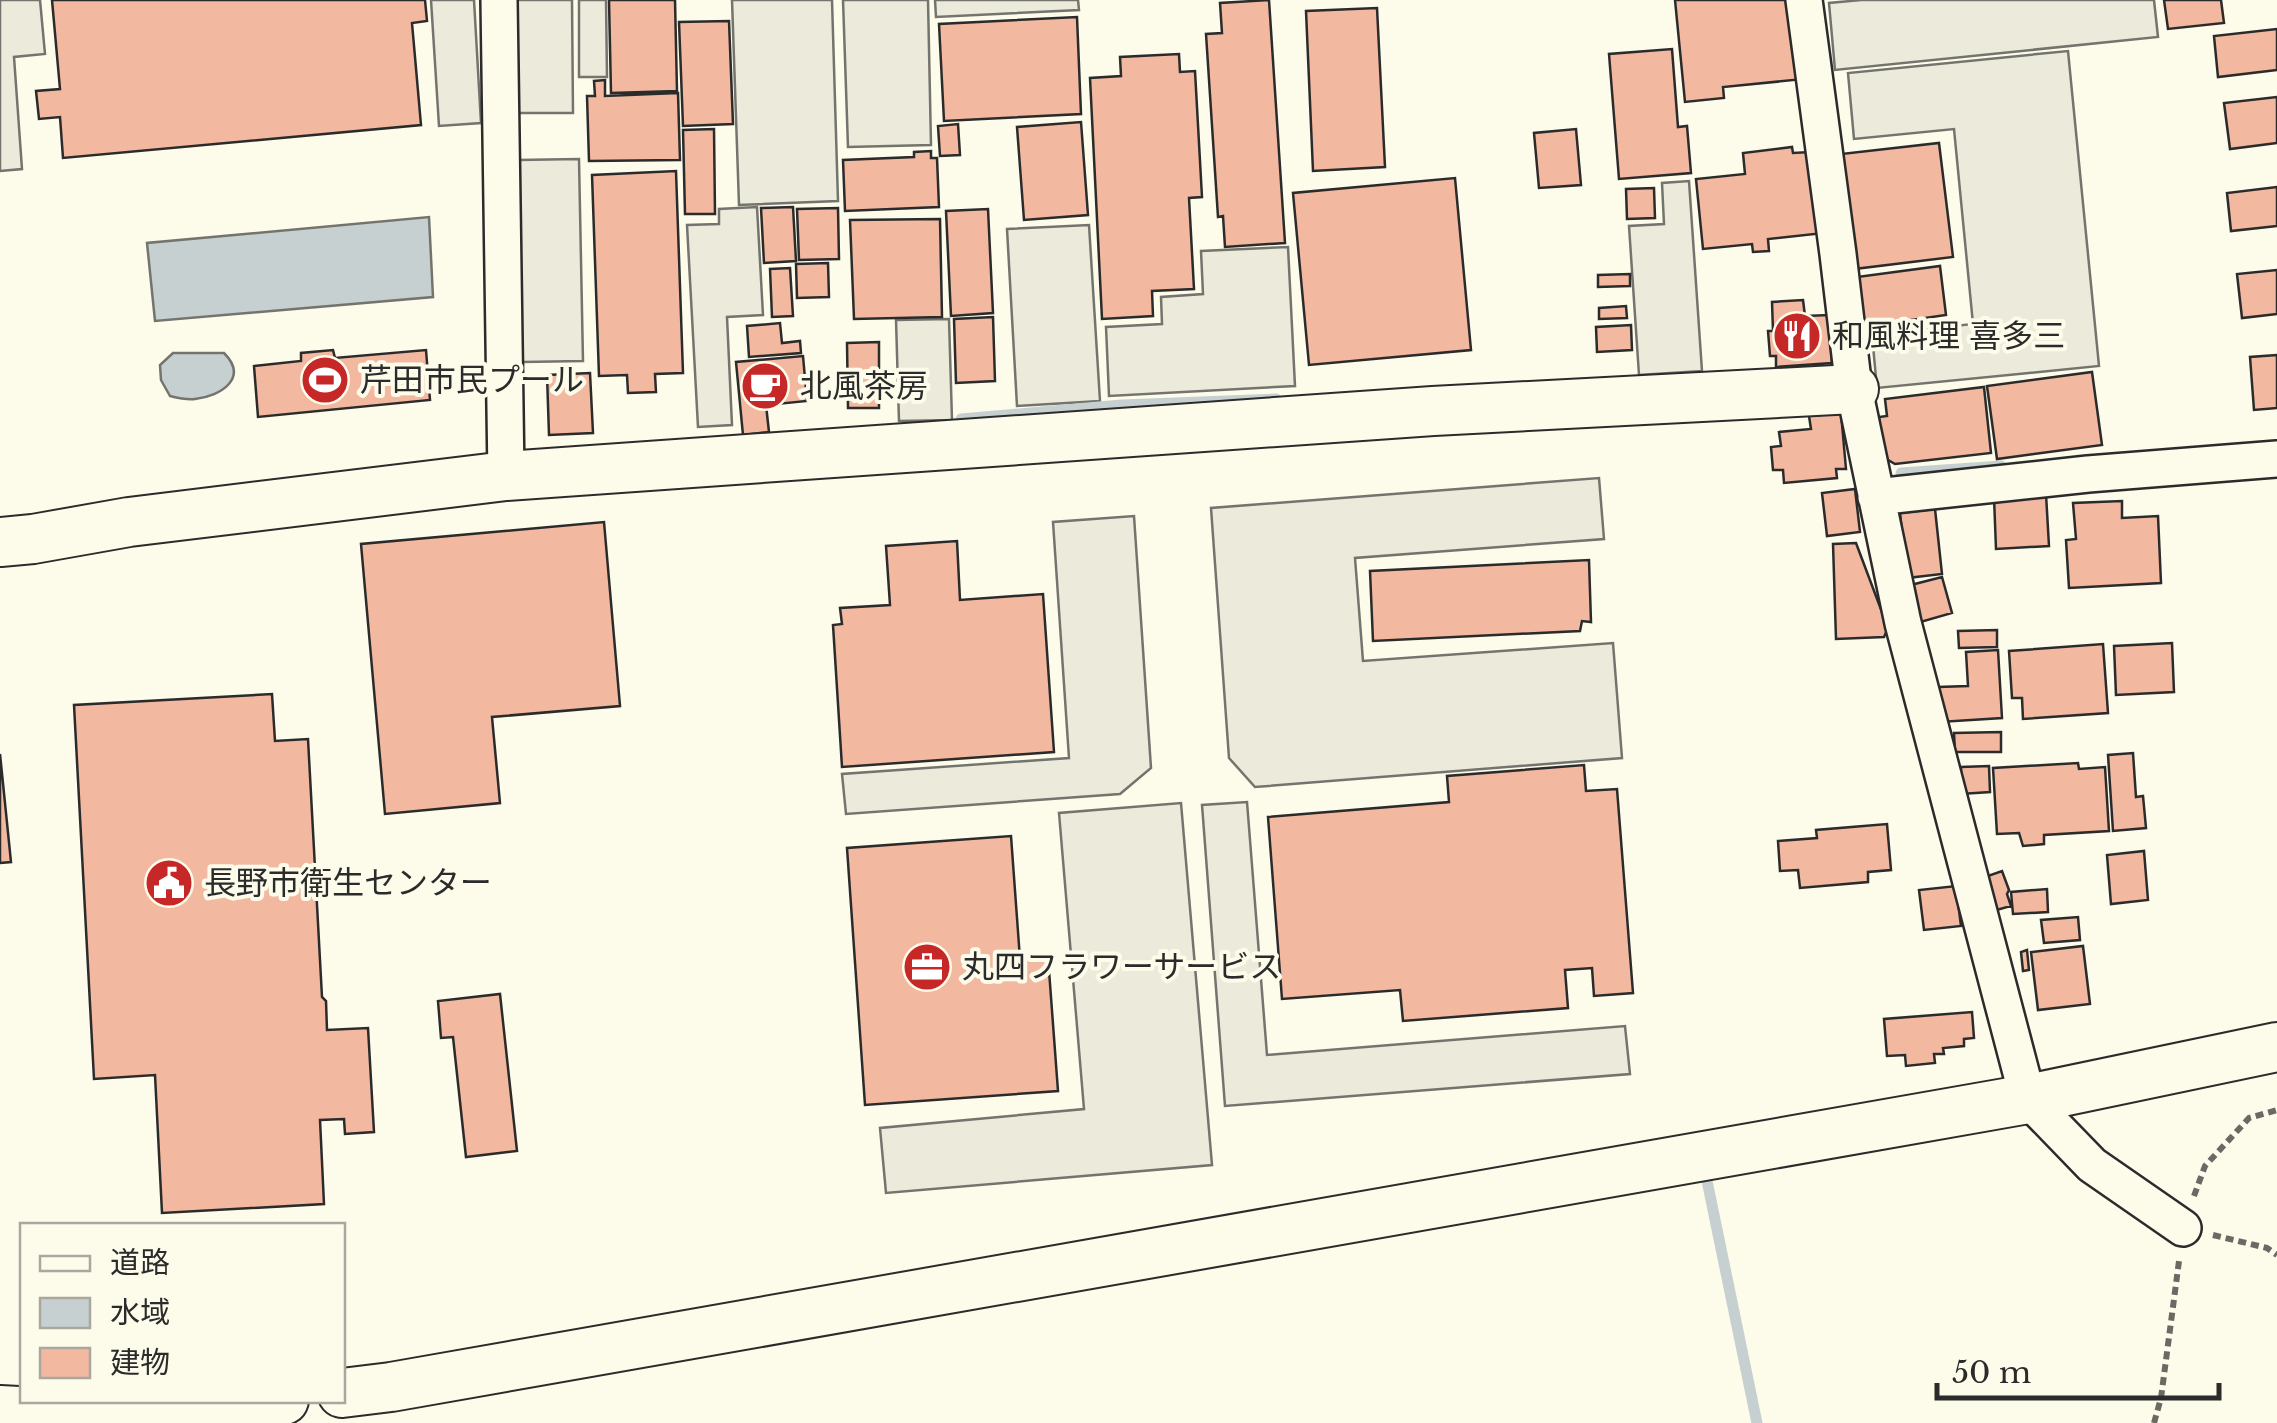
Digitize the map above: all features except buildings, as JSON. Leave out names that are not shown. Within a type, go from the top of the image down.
[{"type":"street","points":[[499,0],[506,476]]},
{"type":"street","points":[[1804,0],[1854,389],[1902,623],[2028,1099],[2092,1165],[2183,1228]]},
{"type":"street","points":[[0,542],[506,476],[1433,411],[1854,389]]},
{"type":"street","points":[[1876,496],[2277,459]]},
{"type":"street","points":[[345,1393],[2028,1099],[2277,1048]]},
{"type":"street","points":[[0,1410],[110,1416],[260,1403]]},
{"type":"path","points":[[2154,1423],[2162,1398],[2183,1228],[2205,1166],[2248,1118],[2277,1110]]},
{"type":"path","points":[[2183,1228],[2267,1248],[2277,1254]]},
{"type":"shaded area","points":[[0,0],[40,0],[45,54],[14,57],[22,169],[0,171]]},
{"type":"shaded area","points":[[431,0],[474,0],[481,123],[439,126]]},
{"type":"shaded area","points":[[509,0],[572,0],[573,113],[511,113]]},
{"type":"shaded area","points":[[579,0],[606,0],[607,77],[579,77]]},
{"type":"shaded area","points":[[732,0],[832,0],[838,201],[739,205]]},
{"type":"shaded area","points":[[843,0],[928,0],[931,145],[848,147]]},
{"type":"shaded area","points":[[935,0],[1078,0],[1079,10],[936,17]]},
{"type":"shaded area","points":[[2154,0],[2158,37],[1835,70],[1829,3]]},
{"type":"shaded area","points":[[2068,51],[2099,366],[1877,388],[1872,335],[1973,324],[1954,129],[1854,139],[1848,73]]},
{"type":"shaded area","points":[[579,159],[583,361],[522,362],[518,160]]},
{"type":"shaded area","points":[[1689,181],[1702,371],[1639,375],[1629,226],[1664,224],[1662,183]]},
{"type":"shaded area","points":[[757,207],[763,315],[727,317],[732,425],[698,427],[687,225],[719,224],[719,209]]},
{"type":"shaded area","points":[[1089,225],[1100,401],[1017,406],[1007,229]]},
{"type":"shaded area","points":[[1288,247],[1295,386],[1109,396],[1106,327],[1162,324],[1161,297],[1203,294],[1201,251]]},
{"type":"shaded area","points":[[949,319],[952,420],[899,421],[896,320]]},
{"type":"shaded area","points":[[1599,478],[1604,539],[1355,558],[1363,661],[1613,643],[1622,758],[1255,787],[1229,758],[1211,508]]},
{"type":"shaded area","points":[[1134,516],[1151,768],[1120,794],[846,814],[842,774],[1069,758],[1053,522]]},
{"type":"shaded area","points":[[1247,802],[1267,1055],[1625,1026],[1630,1074],[1225,1106],[1202,805]]},
{"type":"shaded area","points":[[1181,803],[1212,1165],[886,1193],[880,1128],[1084,1109],[1059,813]]},
{"type":"water","points":[[429,217],[433,297],[155,321],[147,243]]},
{"type":"water","points":[[173,353],[224,353],[234,370],[233,378],[222,390],[205,397],[170,396],[161,380],[160,365]]},
{"type":"waterway","points":[[961,419],[1122,405],[1276,399]]},
{"type":"waterway","points":[[1901,473],[2001,466]]},
{"type":"waterway","points":[[1706,1176],[1757,1423]]},
{"type":"place","name":"和風料理 喜多三","points":[[1797,336]]},
{"type":"place","name":"芹田市民プール","points":[[325,380]]},
{"type":"place","name":"北風茶房","points":[[765,386]]},
{"type":"place","name":"長野市衛生センター","points":[[169,883]]},
{"type":"place","name":"丸四フラワーサービス","points":[[927,967]]}]
